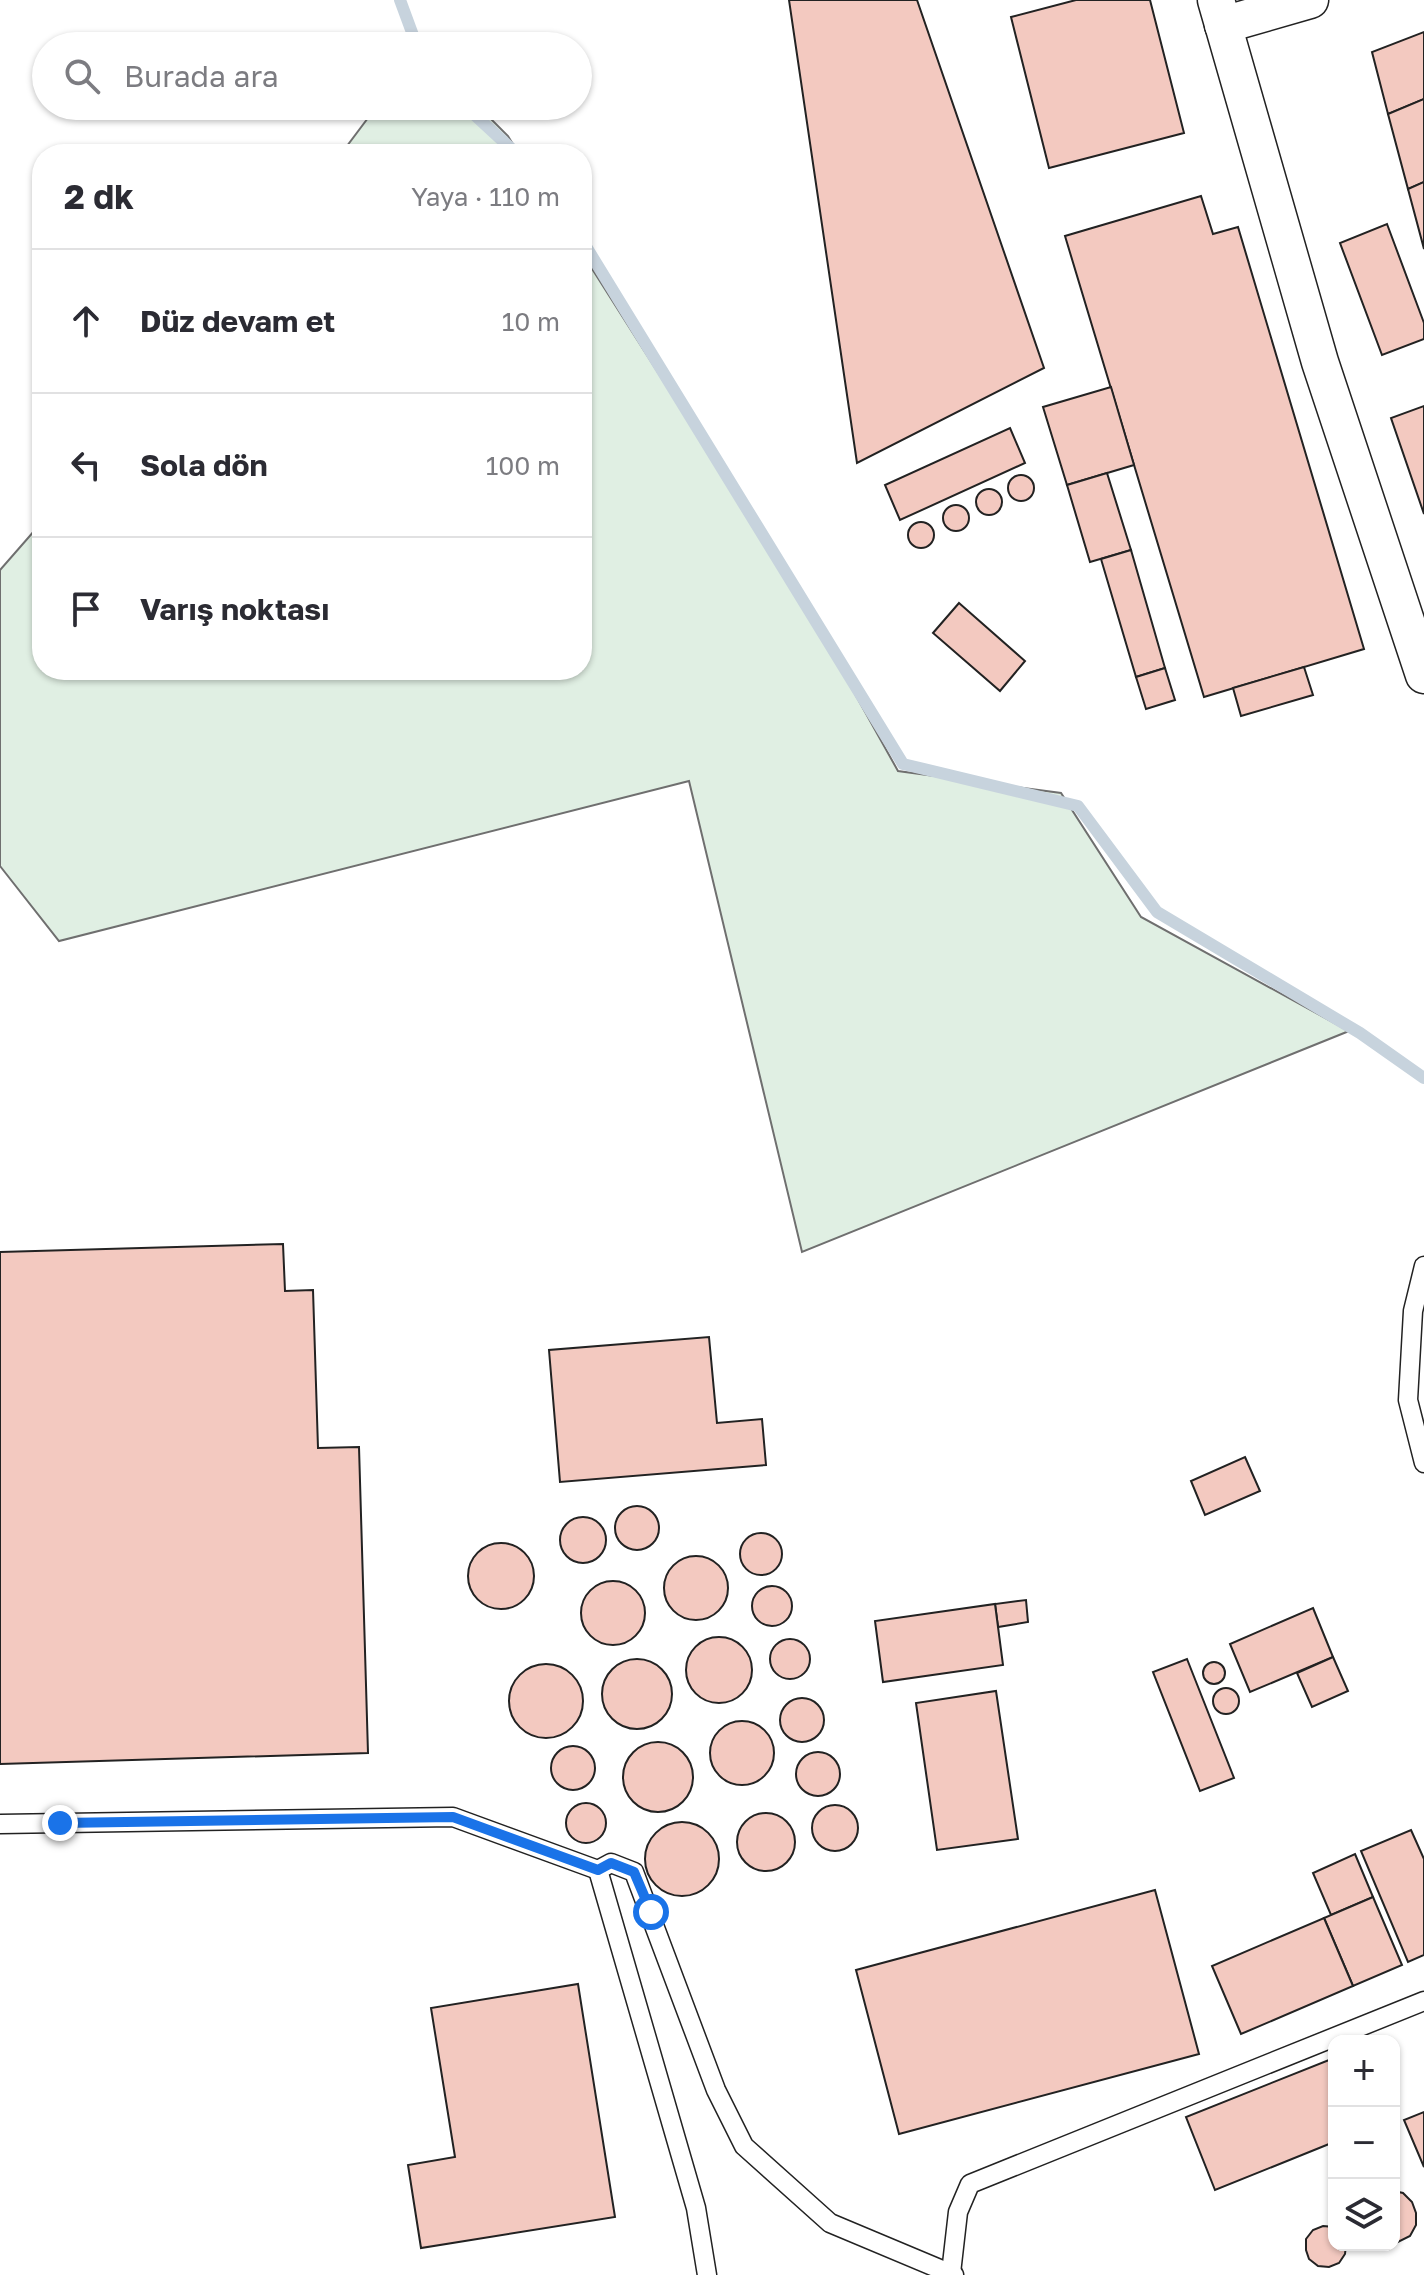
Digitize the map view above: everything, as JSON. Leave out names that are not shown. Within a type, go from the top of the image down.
[{"type":"street","points":[[1310,0],[1219,13],[1320,362],[1424,675]]},
{"type":"lane","points":[[1424,1266],[1413,1311],[1408,1400],[1424,1463]]},
{"type":"lane","points":[[0,1824],[453,1817],[598,1870],[611,1863],[634,1872],[716,2090],[744,2146],[830,2223],[953,2274],[958,2212],[970,2184],[1424,2001]]},
{"type":"lane","points":[[598,1870],[696,2208],[707,2275]]},
{"type":"green space","points":[[366,120],[492,120],[513,144],[348,144]]},
{"type":"green space","points":[[592,269],[801,597],[898,771],[1061,793],[1141,917],[1349,1031],[802,1252],[689,781],[59,941],[0,866],[0,570],[32,533],[32,680],[592,680]]},
{"type":"building","points":[[789,0],[917,0],[1044,368],[857,463]]},
{"type":"building","points":[[1076,0],[1150,0],[1184,133],[1049,168],[1011,17]]},
{"type":"building","points":[[1424,32],[1424,99],[1388,114],[1372,52]]},
{"type":"building","points":[[1424,99],[1424,182],[1408,189],[1388,114]]},
{"type":"building","points":[[1424,182],[1424,249],[1408,189]]},
{"type":"building","points":[[1201,196],[1213,234],[1238,227],[1364,649],[1204,697],[1065,236]]},
{"type":"building","points":[[1387,224],[1424,323],[1424,339],[1382,355],[1340,243]]},
{"type":"building","points":[[1111,387],[1134,465],[1067,485],[1043,407]]},
{"type":"building","points":[[1424,406],[1424,514],[1391,418]]},
{"type":"building","points":[[1010,428],[1025,463],[900,520],[885,485]]},
{"type":"building","points":[[1107,473],[1131,550],[1090,562],[1067,485]]},
{"type":"building","points":[[1021,475],[1030,479],[1034,488],[1030,497],[1021,501],[1012,497],[1008,488],[1012,479]]},
{"type":"building","points":[[989,489],[998,493],[1002,502],[998,511],[989,515],[980,511],[976,502],[980,493]]},
{"type":"building","points":[[956,505],[965,509],[969,518],[965,527],[956,531],[947,527],[943,518],[947,509]]},
{"type":"building","points":[[921,522],[930,526],[934,535],[930,544],[921,548],[912,544],[908,535],[912,526]]},
{"type":"building","points":[[1131,550],[1165,668],[1136,677],[1101,559]]},
{"type":"building","points":[[959,603],[1025,661],[1000,691],[933,633]]},
{"type":"building","points":[[1304,667],[1313,695],[1241,716],[1233,688]]},
{"type":"building","points":[[1165,668],[1175,700],[1146,709],[1136,677]]},
{"type":"building","points":[[283,1244],[285,1291],[313,1290],[318,1448],[359,1447],[368,1753],[0,1764],[0,1252]]},
{"type":"building","points":[[709,1337],[717,1423],[762,1419],[766,1465],[560,1482],[549,1350]]},
{"type":"building","points":[[1245,1457],[1260,1491],[1205,1515],[1191,1481]]},
{"type":"building","points":[[637,1506],[652,1513],[659,1528],[652,1543],[637,1550],[622,1543],[615,1528],[622,1513]]},
{"type":"building","points":[[583,1517],[599,1524],[606,1540],[599,1556],[583,1563],[567,1556],[560,1540],[567,1524]]},
{"type":"building","points":[[761,1533],[776,1539],[782,1554],[776,1569],[761,1575],[746,1569],[740,1554],[746,1539]]},
{"type":"building","points":[[501,1543],[514,1545],[524,1553],[532,1563],[532,1589],[524,1599],[514,1607],[501,1609],[488,1607],[478,1599],[470,1589],[468,1576],[470,1563],[478,1553],[488,1545]]},
{"type":"building","points":[[696,1556],[714,1562],[722,1570],[728,1588],[722,1606],[714,1614],[696,1620],[678,1614],[670,1606],[664,1588],[670,1570],[678,1562]]},
{"type":"building","points":[[613,1581],[631,1587],[639,1595],[645,1613],[639,1631],[631,1639],[613,1645],[595,1639],[587,1631],[581,1613],[587,1595],[595,1587]]},
{"type":"building","points":[[772,1586],[786,1592],[792,1606],[786,1620],[772,1626],[758,1620],[752,1606],[758,1592]]},
{"type":"building","points":[[1026,1600],[1028,1622],[998,1627],[995,1604]]},
{"type":"building","points":[[995,1604],[1003,1665],[883,1682],[875,1621]]},
{"type":"building","points":[[1313,1608],[1333,1657],[1250,1692],[1230,1644]]},
{"type":"building","points":[[712,1637],[726,1637],[738,1642],[747,1651],[752,1670],[750,1683],[743,1694],[726,1703],[712,1703],[700,1698],[691,1689],[686,1677],[686,1663],[691,1651],[700,1642]]},
{"type":"building","points":[[790,1639],[804,1645],[810,1659],[804,1673],[790,1679],[776,1673],[770,1659],[776,1645]]},
{"type":"building","points":[[1333,1657],[1348,1691],[1312,1707],[1297,1673]]},
{"type":"building","points":[[637,1659],[662,1669],[672,1694],[662,1719],[637,1729],[612,1719],[602,1694],[612,1669]]},
{"type":"building","points":[[1187,1659],[1234,1778],[1200,1791],[1153,1672]]},
{"type":"building","points":[[1214,1662],[1222,1665],[1225,1673],[1222,1681],[1214,1684],[1206,1681],[1203,1673],[1206,1665]]},
{"type":"building","points":[[546,1664],[560,1667],[572,1675],[580,1687],[583,1701],[580,1715],[572,1727],[560,1735],[546,1738],[532,1735],[520,1727],[512,1715],[509,1701],[512,1687],[520,1675],[532,1667]]},
{"type":"building","points":[[1226,1688],[1235,1692],[1239,1701],[1235,1710],[1226,1714],[1217,1710],[1213,1701],[1217,1692]]},
{"type":"building","points":[[996,1691],[1018,1839],[937,1850],[916,1703]]},
{"type":"building","points":[[802,1698],[817,1705],[824,1720],[817,1735],[802,1742],[787,1735],[780,1720],[787,1705]]},
{"type":"building","points":[[742,1721],[765,1730],[774,1753],[765,1776],[742,1785],[719,1776],[710,1753],[719,1730]]},
{"type":"building","points":[[665,1742],[687,1757],[693,1777],[691,1791],[683,1802],[672,1810],[651,1812],[633,1802],[625,1791],[623,1770],[633,1752],[644,1744]]},
{"type":"building","points":[[573,1746],[588,1753],[595,1768],[588,1783],[573,1790],[558,1783],[551,1768],[558,1753]]},
{"type":"building","points":[[818,1752],[833,1759],[840,1774],[833,1789],[818,1796],[803,1789],[796,1774],[803,1759]]},
{"type":"building","points":[[586,1803],[600,1809],[606,1823],[600,1837],[586,1843],[572,1837],[566,1823],[572,1809]]},
{"type":"building","points":[[835,1805],[851,1812],[858,1828],[851,1844],[835,1851],[819,1844],[812,1828],[819,1812]]},
{"type":"building","points":[[766,1813],[787,1821],[795,1842],[787,1863],[766,1871],[745,1863],[737,1842],[745,1821]]},
{"type":"building","points":[[682,1822],[703,1828],[713,1838],[719,1859],[713,1880],[703,1890],[682,1896],[661,1890],[651,1880],[645,1859],[651,1838],[661,1828]]},
{"type":"building","points":[[1411,1830],[1424,1859],[1424,1955],[1408,1962],[1361,1851]]},
{"type":"building","points":[[1355,1854],[1373,1897],[1331,1915],[1313,1873]]},
{"type":"building","points":[[1155,1890],[1199,2054],[899,2134],[856,1970]]},
{"type":"building","points":[[1373,1897],[1402,1965],[1353,1986],[1324,1918]]},
{"type":"building","points":[[1324,1918],[1353,1986],[1241,2034],[1212,1966]]},
{"type":"building","points":[[578,1984],[615,2217],[421,2248],[408,2165],[455,2157],[431,2008]]},
{"type":"building","points":[[1328,2060],[1328,2144],[1215,2190],[1186,2117]]},
{"type":"building","points":[[1424,2112],[1424,2167],[1404,2120]]},
{"type":"building","points":[[1400,2192],[1412,2202],[1416,2213],[1416,2225],[1410,2236],[1400,2241]]},
{"type":"building","points":[[1328,2226],[1328,2251],[1345,2251],[1339,2263],[1329,2267],[1318,2266],[1309,2259],[1306,2239],[1313,2230]]},
{"type":"waterway","points":[[400,0],[412,32]]},
{"type":"waterway","points":[[480,120],[506,144]]},
{"type":"waterway","points":[[592,256],[903,764],[1078,806],[1157,912],[1360,1033],[1424,1078]]},
{"type":"route","points":[[60,1823],[453,1817],[598,1870],[611,1863],[634,1872],[651,1912]]}]
